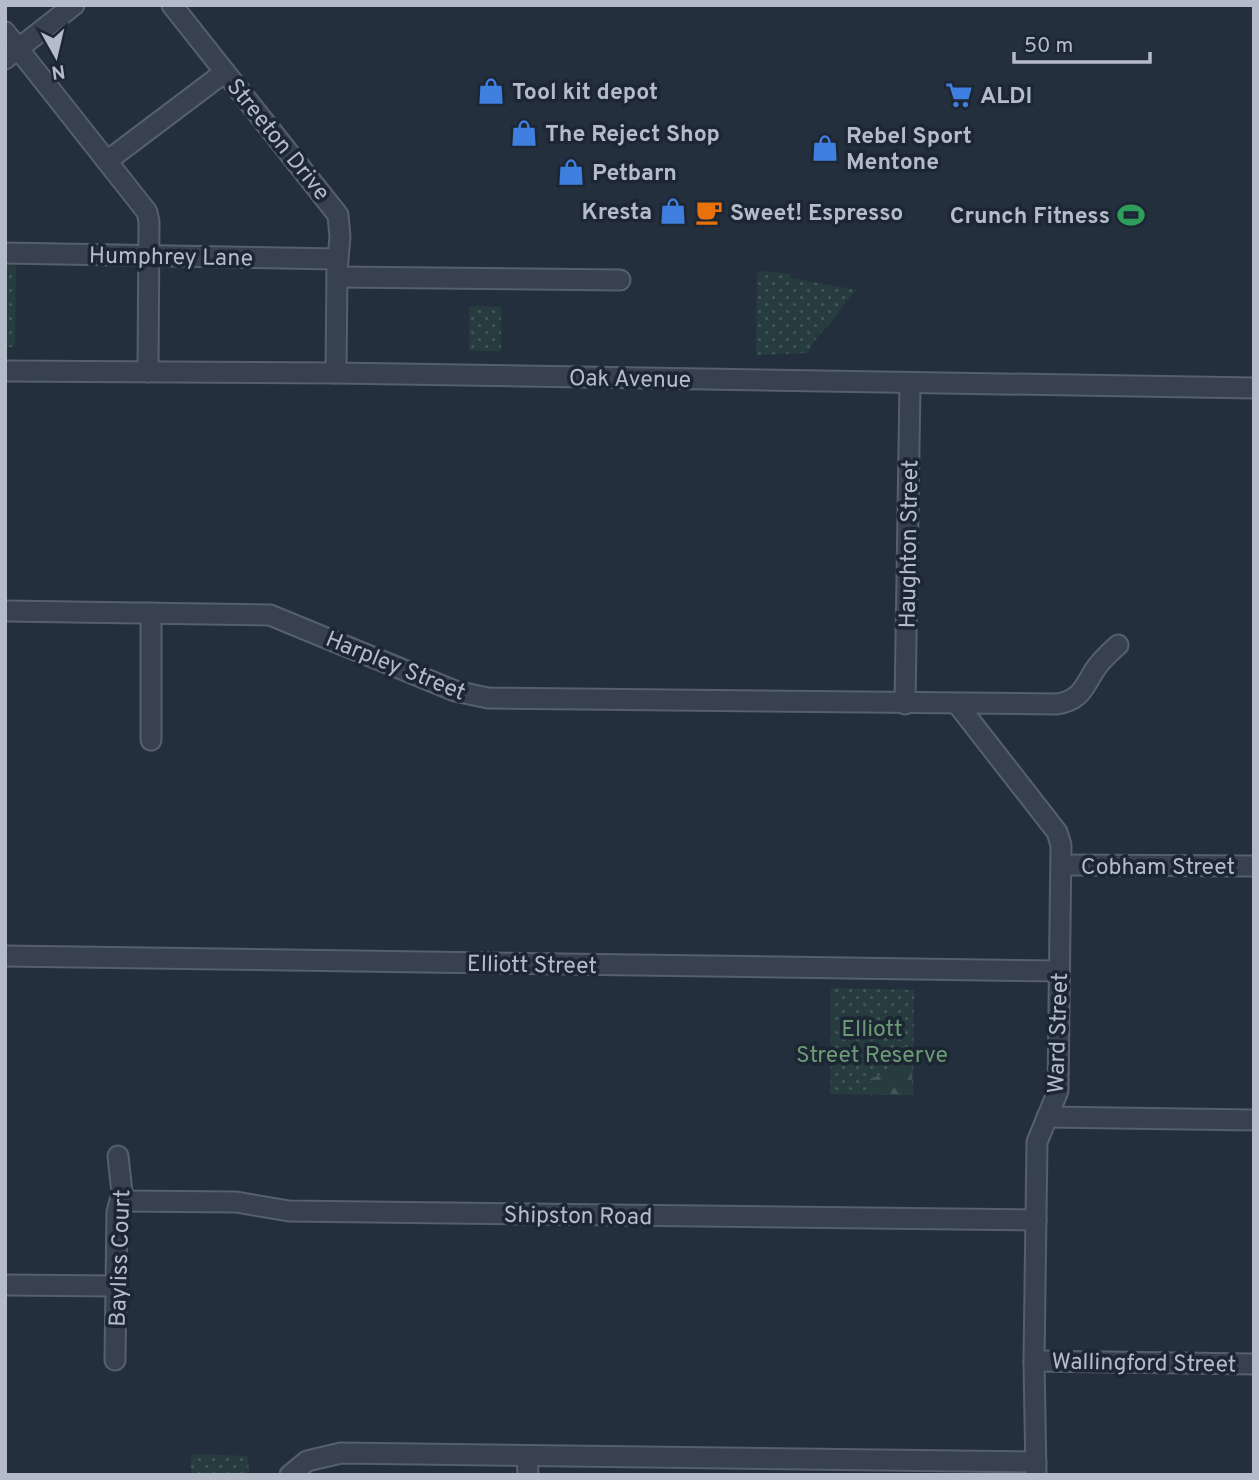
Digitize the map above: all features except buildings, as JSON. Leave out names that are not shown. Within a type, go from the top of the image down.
[{"type":"street","points":[[12,54],[74,5]]},
{"type":"street","name":"Streeton Drive","points":[[172,5],[338,215],[340,237],[336,373]]},
{"type":"street","points":[[5,32],[12,54],[107,160],[146,212],[149,256],[148,372]]},
{"type":"street","points":[[107,160],[225,72]]},
{"type":"street","name":"Humphrey Lane","points":[[5,253],[149,256],[337,268],[620,280]]},
{"type":"street","name":"Oak Avenue","points":[[5,371],[336,373],[1254,388]]},
{"type":"street","name":"Haughton Street","points":[[905,704],[910,384]]},
{"type":"street","name":"Harpley Street","points":[[5,611],[270,615],[477,697],[958,705],[1067,702],[1083,692],[1100,662],[1118,645]]},
{"type":"street","points":[[151,612],[151,740]]},
{"type":"street","name":"Ward Street","points":[[958,705],[1057,832],[1062,865],[1058,1091],[1037,1142],[1034,1361],[1037,1469]]},
{"type":"street","name":"Cobham Street","points":[[1062,865],[1254,866]]},
{"type":"street","name":"Elliott Street","points":[[5,956],[1059,971]]},
{"type":"street","points":[[1048,1118],[1254,1120]]},
{"type":"street","name":"Bayliss Court","points":[[115,1360],[117,1212],[121,1201],[118,1156]]},
{"type":"street","name":"Shipston Road","points":[[121,1201],[236,1202],[289,1211],[1036,1220]]},
{"type":"street","points":[[5,1285],[117,1286]]},
{"type":"street","name":"Wallingford Street","points":[[1034,1361],[1254,1364]]},
{"type":"street","points":[[290,1475],[307,1461],[341,1453],[527,1466],[1037,1469]]},
{"type":"green space","points":[[5,263],[16,263],[15,347],[5,347]]},
{"type":"green space","points":[[757,272],[790,274],[791,278],[857,290],[816,339],[808,353],[756,355]]},
{"type":"green space","points":[[469,306],[501,307],[501,351],[469,351]]},
{"type":"green space","name":"Elliott Street Reserve","points":[[831,988],[914,990],[913,1095],[830,1094]]},
{"type":"green space","points":[[902,1048],[913,1048],[911,1090],[905,1094],[873,1094],[870,1079],[896,1068]]},
{"type":"green space","points":[[191,1454],[248,1456],[249,1475],[191,1475]]},
{"type":"place","name":"Tool kit depot","points":[[491,91]]},
{"type":"place","name":"ALDI","points":[[959,95]]},
{"type":"place","name":"The Reject Shop","points":[[524,133]]},
{"type":"place","name":"Rebel Sport Mentone","points":[[825,148]]},
{"type":"place","name":"Petbarn","points":[[571,172]]},
{"type":"place","name":"Kresta","points":[[673,211]]},
{"type":"place","name":"Sweet! Espresso","points":[[709,212]]},
{"type":"place","name":"Crunch Fitness","points":[[1131,215]]}]
